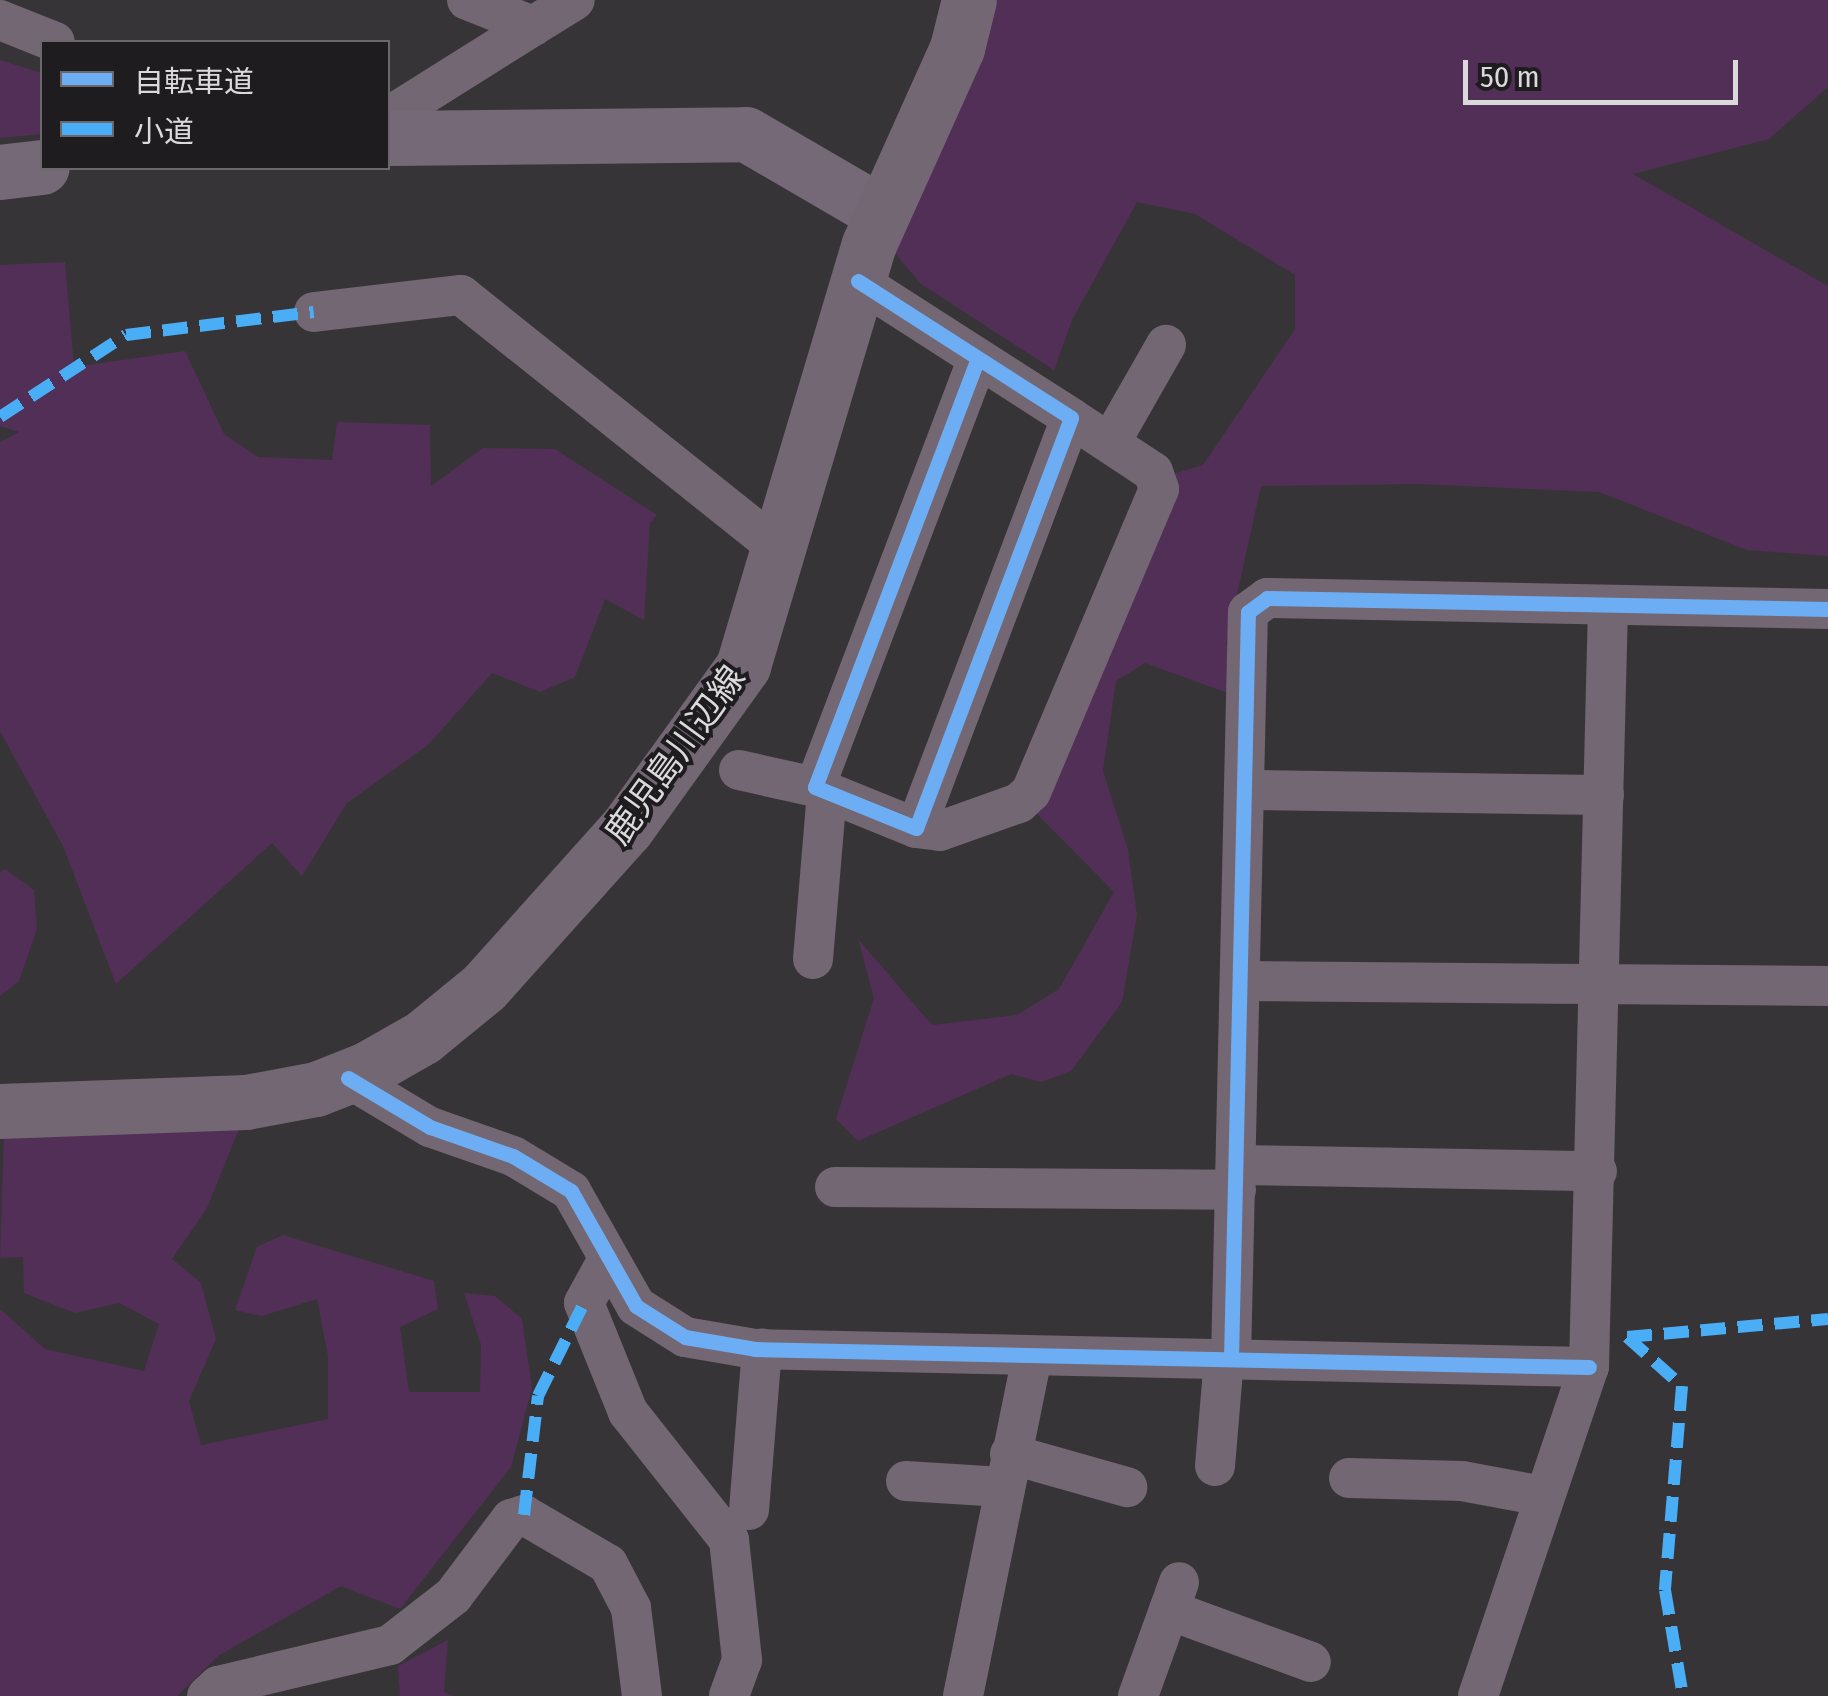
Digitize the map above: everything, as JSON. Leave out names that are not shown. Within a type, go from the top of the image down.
[{"type":"main road","name":"鹿児島川辺線","points":[[0,1111],[246,1102],[348,1078],[414,1043],[484,987],[626,829],[732,686],[781,550],[858,282],[882,213],[957,48],[969,0]]},
{"type":"street","points":[[467,0],[533,26]]},
{"type":"street","points":[[390,116],[576,0]]},
{"type":"street","points":[[0,20],[50,40]]},
{"type":"street","points":[[390,138],[746,134],[882,213]]},
{"type":"street","points":[[0,172],[40,167]]},
{"type":"street","points":[[739,770],[821,790],[916,828],[940,831],[1020,803],[1031,792],[1159,489],[1153,472],[858,282]]},
{"type":"street","points":[[314,312],[461,296],[781,550]]},
{"type":"street","points":[[1110,444],[1166,345]]},
{"type":"street","points":[[813,959],[821,790],[978,360]]},
{"type":"street","points":[[916,828],[1071,418]]},
{"type":"street","points":[[1215,1466],[1228,1359],[1236,1177],[1248,612],[1268,598],[1828,608]]},
{"type":"street","points":[[1478,1696],[1542,1496],[1590,1367],[1608,607]]},
{"type":"street","points":[[1246,790],[1604,796]]},
{"type":"street","points":[[1240,981],[1828,986]]},
{"type":"street","points":[[348,1078],[430,1127],[513,1156],[571,1192],[636,1306],[684,1337],[762,1349],[1590,1367]]},
{"type":"street","points":[[835,1186],[1597,1171]]},
{"type":"street","points":[[608,1258],[584,1303],[628,1412],[729,1540],[742,1660],[728,1696]]},
{"type":"street","points":[[749,1510],[762,1349]]},
{"type":"street","points":[[963,1696],[1032,1356]]},
{"type":"street","points":[[906,1481],[1006,1471],[1127,1487]]},
{"type":"street","points":[[1348,1478],[1462,1481],[1542,1496]]},
{"type":"street","points":[[207,1696],[218,1686],[390,1645],[453,1596],[512,1519],[524,1515],[608,1564],[631,1608],[642,1696]]},
{"type":"street","points":[[1138,1696],[1174,1596],[1310,1662]]},
{"type":"shaded area","points":[[980,0],[1828,0],[1828,87],[1769,139],[1633,174],[1828,286],[1828,556],[1747,550],[1599,492],[1419,484],[1261,486],[1226,644],[1247,700],[1145,663],[1116,681],[1103,771],[1128,850],[1137,915],[1122,1002],[1071,1071],[1041,1082],[1011,1074],[858,1141],[836,1119],[874,998],[858,939],[932,1025],[1017,1015],[1059,989],[1114,892],[1035,812],[1166,476],[1203,465],[1295,329],[1295,275],[1195,214],[1137,202],[1072,320],[1054,370],[921,284],[893,251],[915,188],[976,74]]},
{"type":"shaded area","points":[[0,60],[40,72],[40,134],[0,138]]},
{"type":"shaded area","points":[[65,262],[74,367],[185,351],[224,434],[258,457],[332,460],[337,422],[430,425],[431,486],[483,448],[555,449],[657,515],[650,523],[644,620],[605,599],[575,677],[540,692],[492,673],[428,745],[347,803],[302,876],[272,843],[116,984],[63,846],[0,731],[0,442],[19,432],[0,426],[0,265]]},
{"type":"shaded area","points":[[5,869],[34,890],[37,929],[19,981],[0,996],[0,872]]},
{"type":"shaded area","points":[[241,1124],[207,1208],[172,1259],[201,1283],[216,1339],[189,1401],[201,1445],[328,1419],[328,1356],[317,1299],[262,1316],[235,1310],[257,1247],[283,1235],[434,1281],[438,1309],[400,1327],[409,1392],[480,1392],[481,1345],[464,1293],[495,1296],[522,1319],[532,1388],[511,1467],[400,1609],[341,1586],[218,1656],[177,1696],[0,1696],[0,1309],[45,1349],[144,1371],[159,1324],[119,1303],[75,1313],[24,1293],[23,1257],[0,1258],[4,1133]]},
{"type":"shaded area","points":[[448,1640],[444,1692],[454,1696],[400,1696],[398,1666]]},
{"type":"marked path","points":[[0,417],[126,335],[314,312]]},
{"type":"marked path","points":[[524,1515],[538,1396],[584,1303]]},
{"type":"marked path","points":[[1627,1337],[1828,1319]]},
{"type":"marked path","points":[[1627,1337],[1682,1386],[1665,1590],[1683,1696]]},
{"type":"cycle path","points":[[858,281],[1071,418],[916,828],[815,787],[978,359]]},
{"type":"cycle path","points":[[1231,1359],[1248,612],[1267,598],[1828,609]]},
{"type":"cycle path","points":[[348,1078],[430,1127],[513,1156],[571,1191],[636,1306],[685,1337],[755,1349],[1589,1367]]}]
